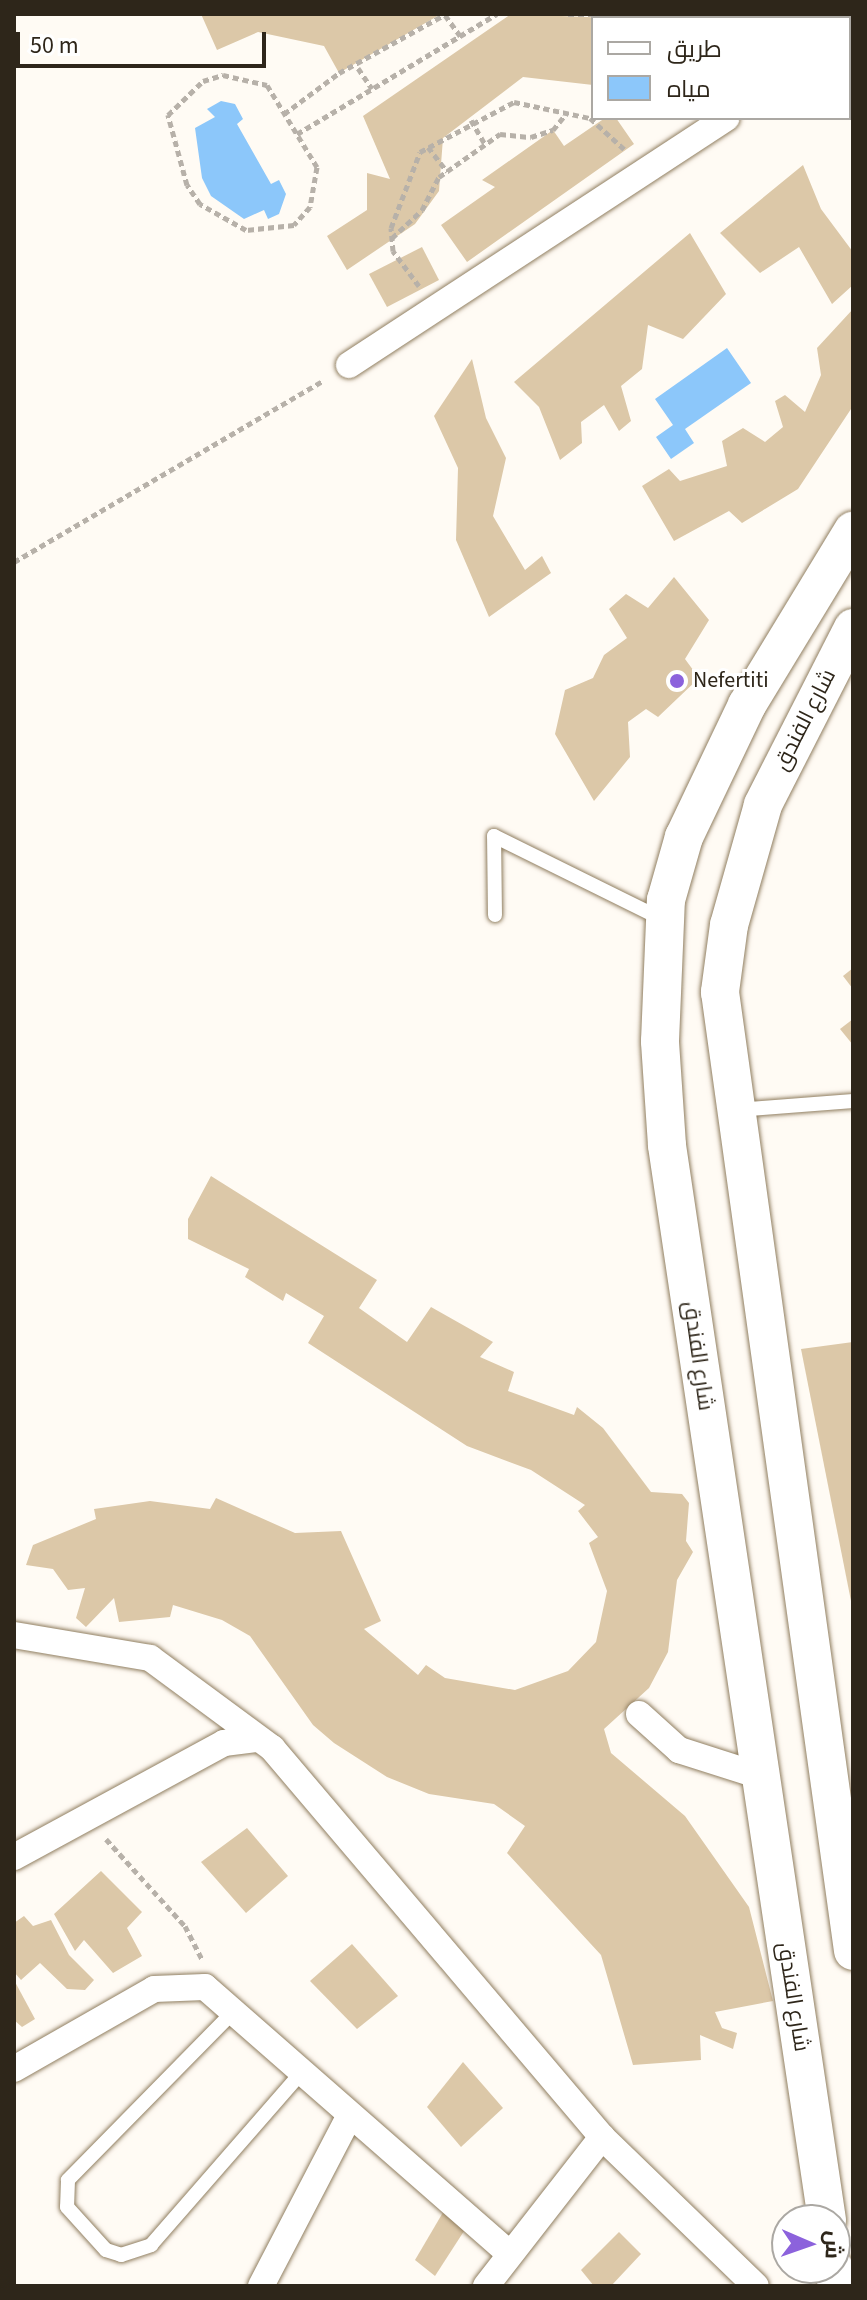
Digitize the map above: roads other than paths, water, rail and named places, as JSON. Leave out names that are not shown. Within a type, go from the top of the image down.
[{"type":"street","points":[[349,365],[723,120]]},
{"type":"street","name":"شارع الفندق","points":[[825,2204],[667,1145],[660,1041],[665,920],[684,837],[740,718],[853,531]]},
{"type":"street","name":"شارع الفندق","points":[[853,628],[763,805],[729,925],[720,992],[733,1110],[853,1951]]},
{"type":"street","points":[[14,1635],[150,1658],[258,1739],[602,2137],[756,2286]]},
{"type":"street","points":[[639,1714],[679,1750],[760,1776]]},
{"type":"street","points":[[14,1857],[224,1743],[258,1739]]},
{"type":"street","points":[[14,2069],[154,1989],[205,1987],[236,2009],[350,2115],[507,2251]]},
{"type":"street","points":[[261,2286],[350,2115]]},
{"type":"street","points":[[492,2283],[507,2251],[602,2137]]},
{"type":"lane","points":[[495,915],[494,836],[665,920]]},
{"type":"lane","points":[[733,1110],[853,1101]]},
{"type":"lane","points":[[236,2009],[68,2180],[67,2207],[106,2250],[121,2255],[151,2245],[303,2071]]},
{"type":"water","points":[[221,101],[235,104],[243,119],[237,124],[271,184],[279,180],[286,194],[279,214],[268,219],[264,210],[244,219],[211,196],[202,178],[195,128],[215,117],[207,109]]},
{"type":"water","points":[[727,348],[751,383],[685,429],[694,443],[671,459],[656,437],[673,425],[655,399]]},
{"type":"place","name":"Nefertiti","points":[[677,681]]}]
